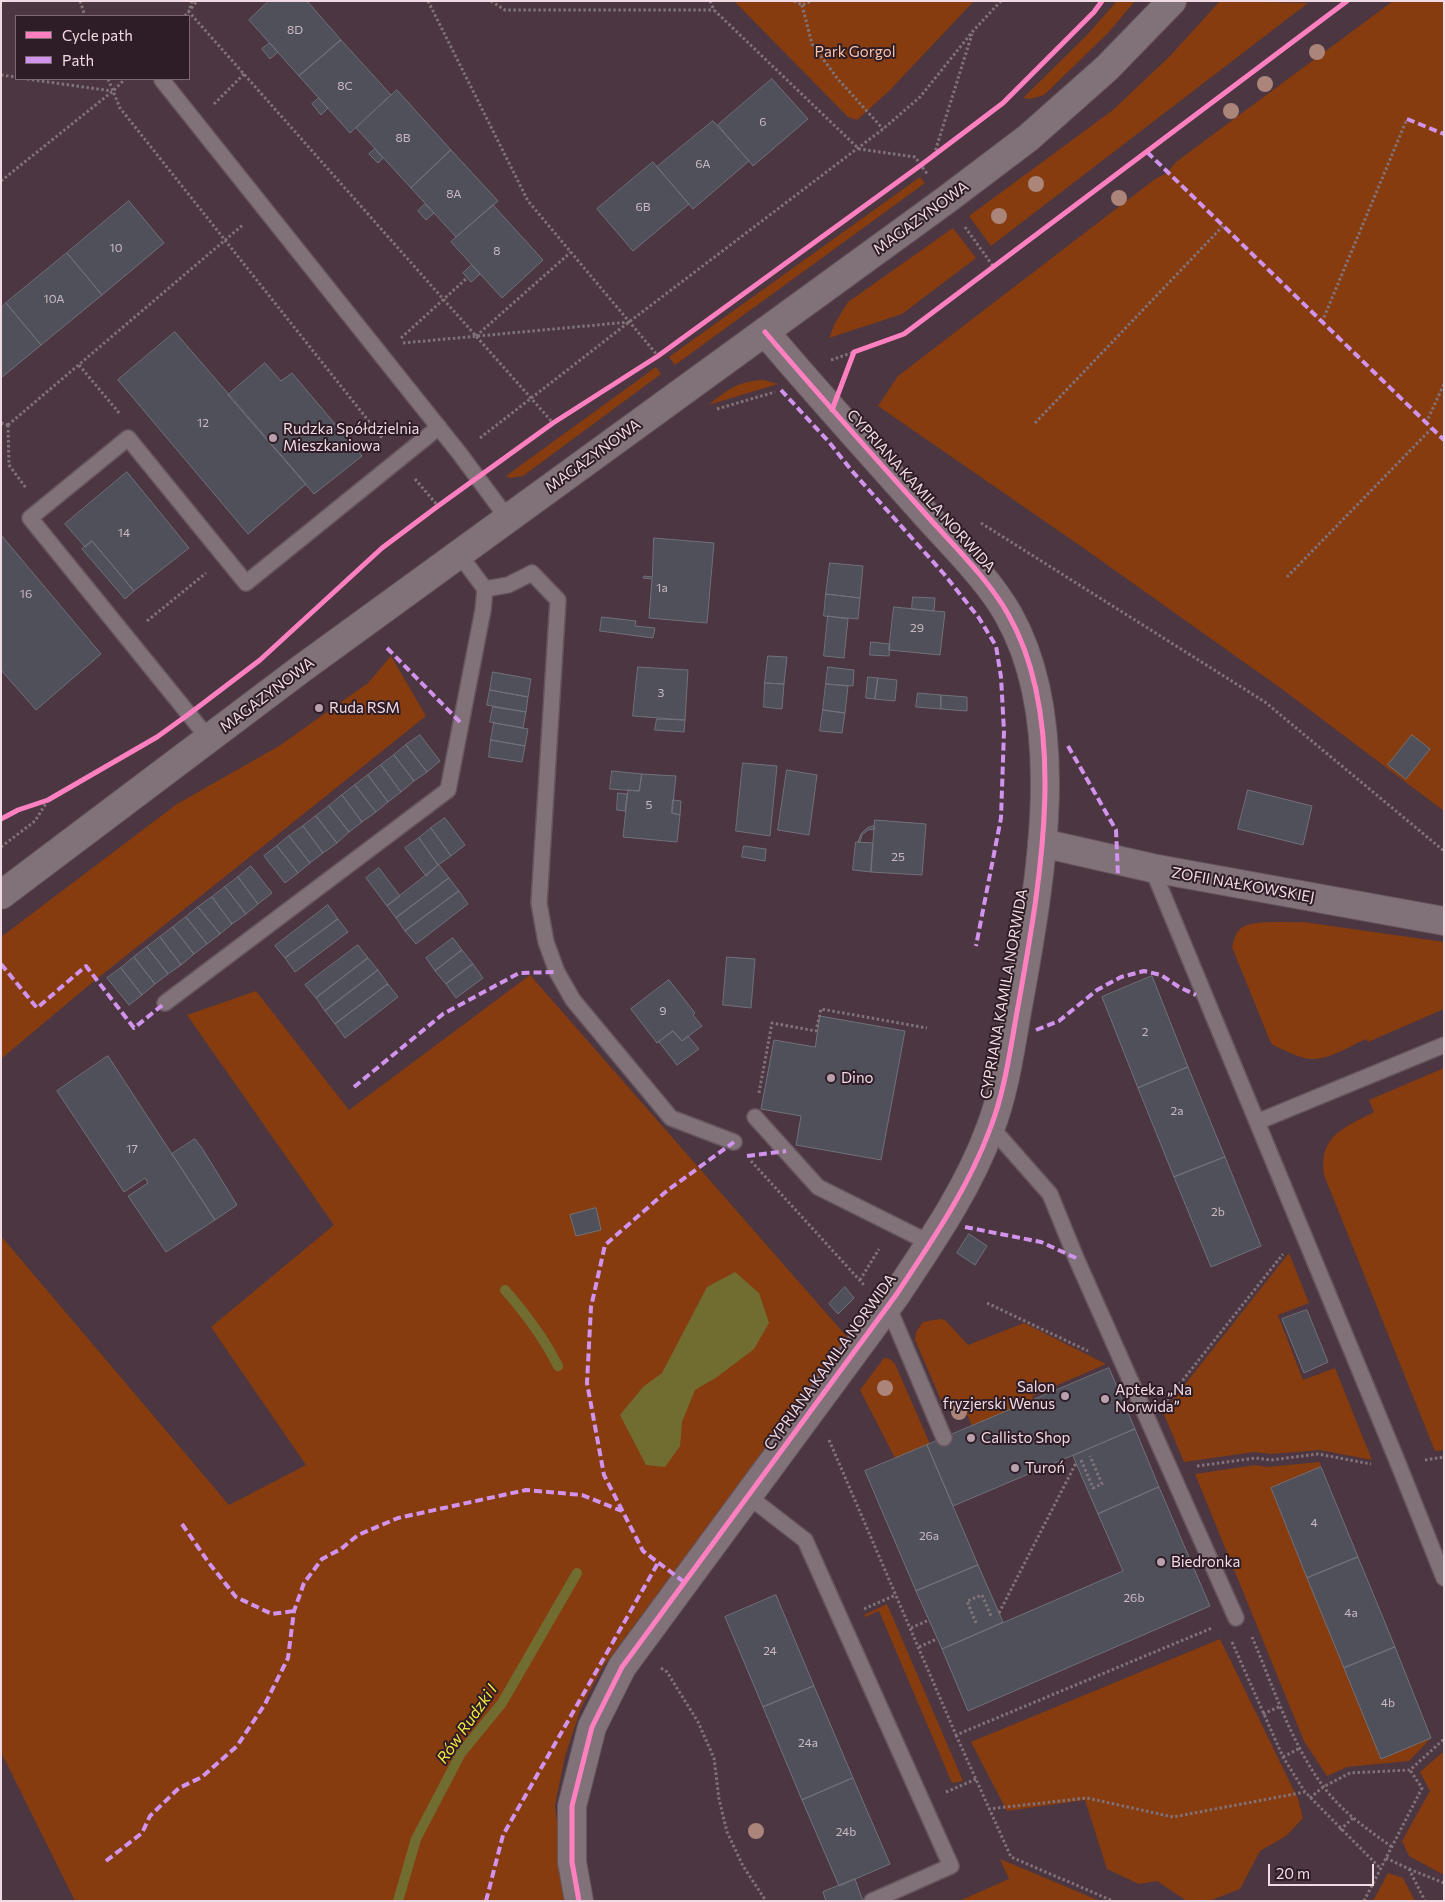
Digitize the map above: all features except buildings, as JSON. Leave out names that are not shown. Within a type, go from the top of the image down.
[{"type":"street","name":"MAGAZYNOWA","points":[[1,895],[459,554],[1028,138],[1107,68],[1172,1]]},
{"type":"street","name":"CYPRIANA KAMILA NORWIDA","points":[[579,1901],[572,1862],[572,1806],[592,1727],[622,1667],[748,1496],[878,1298],[930,1244],[968,1180],[991,1127],[1006,1070],[1023,976],[1042,843],[1045,760],[1039,705],[1027,655],[1008,613],[982,577],[832,410],[765,332]]},
{"type":"street","name":"ZOFII NAŁKOWSKIEJ","points":[[1042,843],[1152,868],[1444,921]]},
{"type":"lane","points":[[162,80],[439,427],[508,519]]},
{"type":"lane","points":[[209,739],[30,518],[128,438],[246,583],[439,427]]},
{"type":"lane","points":[[165,1003],[448,790],[483,610],[485,589],[459,554]]},
{"type":"lane","points":[[485,589],[508,586],[532,573],[558,600],[539,903],[546,942],[556,972],[573,1000],[671,1118],[734,1142]]},
{"type":"lane","points":[[1152,868],[1444,1578]]},
{"type":"lane","points":[[1257,1122],[1444,1045]]},
{"type":"lane","points":[[755,1117],[818,1187],[930,1244]]},
{"type":"lane","points":[[991,1127],[1050,1194],[1125,1370],[1236,1618]]},
{"type":"lane","points":[[878,1298],[944,1438]]},
{"type":"lane","points":[[748,1496],[805,1540],[951,1866],[872,1901]]},
{"type":"path","points":[[80,1],[85,15]]},
{"type":"path","points":[[189,12],[192,1]]},
{"type":"path","points":[[186,15],[197,1]]},
{"type":"path","points":[[428,1],[528,201],[658,356]]},
{"type":"path","points":[[491,1],[505,10],[714,10]]},
{"type":"path","points":[[710,1],[714,10],[858,149],[915,157],[921,165]]},
{"type":"path","points":[[794,1],[802,5],[812,44],[837,78],[883,129]]},
{"type":"path","points":[[802,5],[811,1]]},
{"type":"path","points":[[460,454],[629,322],[883,129],[920,97],[973,31],[1001,1]]},
{"type":"path","points":[[189,12],[553,423]]},
{"type":"path","points":[[934,155],[973,31]]},
{"type":"path","points":[[196,122],[244,74]]},
{"type":"path","points":[[1,75],[15,77]]},
{"type":"path","points":[[35,80],[113,91]]},
{"type":"path","points":[[108,80],[120,108],[398,459],[438,506]]},
{"type":"path","points":[[1,181],[113,91],[124,80]]},
{"type":"path","points":[[1322,322],[1407,118]]},
{"type":"path","points":[[8,425],[264,207]]},
{"type":"path","points":[[1035,424],[1223,226]]},
{"type":"path","points":[[476,336],[571,252]]},
{"type":"path","points":[[467,278],[395,343],[629,322]]},
{"type":"path","points":[[851,360],[854,352]]},
{"type":"path","points":[[828,361],[854,352]]},
{"type":"path","points":[[79,365],[123,417]]},
{"type":"path","points":[[1426,423],[1444,384]]},
{"type":"path","points":[[715,409],[781,390]]},
{"type":"path","points":[[1,423],[8,425]]},
{"type":"path","points":[[8,425],[9,465],[19,479]]},
{"type":"path","points":[[1287,577],[1432,428]]},
{"type":"path","points":[[978,522],[1266,702],[1444,851]]},
{"type":"path","points":[[157,612],[225,557]]},
{"type":"path","points":[[40,802],[48,800]]},
{"type":"path","points":[[1,848],[35,821],[48,800]]},
{"type":"path","points":[[755,1117],[772,1023],[816,1031],[820,1009],[927,1028]]},
{"type":"path","points":[[734,1142],[878,1298]]},
{"type":"path","points":[[1149,1422],[1302,1230]]},
{"type":"path","points":[[860,1280],[879,1249]]},
{"type":"path","points":[[987,1303],[1125,1370]]},
{"type":"path","points":[[828,1437],[956,1735],[1011,1857],[1113,1901]]},
{"type":"path","points":[[1170,1470],[1256,1458],[1271,1460],[1318,1454],[1363,1464],[1386,1466],[1398,1463]]},
{"type":"path","points":[[1081,1460],[1093,1488],[1102,1484],[1090,1456]]},
{"type":"path","points":[[999,1613],[1076,1463]]},
{"type":"path","points":[[863,1609],[896,1594]]},
{"type":"path","points":[[976,1623],[967,1601],[982,1595],[991,1616]]},
{"type":"path","points":[[956,1735],[1236,1618]]},
{"type":"path","points":[[910,1628],[929,1620]]},
{"type":"path","points":[[918,1647],[937,1640]]},
{"type":"path","points":[[1255,1644],[1300,1748],[1323,1787],[1353,1818],[1392,1846]]},
{"type":"path","points":[[1236,1652],[1284,1757],[1305,1792],[1340,1830],[1380,1868]]},
{"type":"path","points":[[667,1672],[698,1722],[714,1758],[719,1799],[727,1832],[743,1866],[766,1901]]},
{"type":"path","points":[[1263,1714],[1281,1706]]},
{"type":"path","points":[[1310,1798],[1323,1787],[1350,1773],[1410,1770],[1444,1739]]},
{"type":"path","points":[[1284,1757],[1300,1748]]},
{"type":"path","points":[[1364,1901],[1422,1788],[1410,1770]]},
{"type":"path","points":[[988,1808],[1087,1798],[1173,1817],[1305,1792]]},
{"type":"path","points":[[1340,1830],[1353,1818]]},
{"type":"path","points":[[1386,1858],[1444,1883]]},
{"type":"path","points":[[1409,1869],[1425,1901]]},
{"type":"green space","name":"Park Gorgol","points":[[734,1],[974,1],[890,90],[857,120],[848,117]]},
{"type":"green space","points":[[1117,1],[1135,1],[1108,33],[1044,95],[1030,99],[1023,98],[1087,35]]},
{"type":"green space","points":[[1220,1],[1308,3],[991,246],[969,216],[1113,110],[1170,56]]},
{"type":"green space","points":[[1393,1],[1444,1],[1444,811],[1286,692],[1082,547],[878,406],[898,376],[1155,179],[1167,173],[1176,162]]},
{"type":"green space","points":[[920,177],[925,183],[675,365],[669,357]]},
{"type":"green space","points":[[953,228],[976,258],[902,314],[829,338],[835,323],[848,302]]},
{"type":"green space","points":[[656,367],[661,374],[523,476],[510,478],[506,476]]},
{"type":"green space","points":[[764,380],[778,384],[708,405],[740,384]]},
{"type":"green space","points":[[391,656],[426,716],[88,986],[1,1059],[1,937],[177,804],[279,746],[368,683]]},
{"type":"green space","points":[[1270,922],[1303,922],[1444,942],[1444,1009],[1368,1042],[1366,1039],[1321,1058],[1304,1058],[1273,1045],[1232,947],[1237,933],[1245,926]]},
{"type":"green space","points":[[530,975],[848,1338],[603,1667],[581,1708],[565,1756],[555,1805],[567,1901],[75,1901],[1,1752],[1,1236],[229,1505],[306,1465],[211,1327],[334,1225],[187,1015],[256,991],[349,1110]]},
{"type":"green space","points":[[1444,1068],[1444,1450],[1435,1451],[1324,1175],[1323,1162],[1325,1151],[1336,1134],[1374,1112],[1369,1100]]},
{"type":"green space","points":[[1289,1253],[1309,1303],[1278,1315],[1303,1380],[1335,1368],[1372,1460],[1320,1450],[1271,1454],[1254,1452],[1184,1462],[1163,1412]]},
{"type":"green space","points":[[945,1320],[968,1345],[1024,1323],[1106,1364],[1032,1396],[1033,1400],[972,1426],[962,1402],[952,1406],[942,1402],[915,1340],[916,1332],[923,1322]]},
{"type":"green space","points":[[884,1358],[890,1359],[895,1364],[930,1444],[895,1458],[860,1390]]},
{"type":"green space","points":[[1320,1462],[1321,1467],[1271,1488],[1381,1758],[1431,1738],[1409,1761],[1347,1767],[1327,1776],[1304,1741],[1195,1474],[1255,1465],[1266,1467]]},
{"type":"green space","points":[[887,1604],[963,1781],[952,1783],[879,1611],[865,1617],[864,1615]]},
{"type":"green space","points":[[1220,1639],[1298,1799],[1303,1818],[1286,1836],[1260,1851],[1240,1889],[1209,1901],[1187,1901],[1157,1881],[1139,1884],[1107,1869],[1085,1800],[1007,1811],[971,1742]]},
{"type":"green space","points":[[1444,1751],[1444,1875],[1409,1856],[1402,1841],[1430,1791],[1420,1772]]},
{"type":"green space","points":[[1000,1859],[1100,1901],[959,1901],[1009,1879]]},
{"type":"green space","points":[[1388,1873],[1403,1878],[1415,1901],[1373,1901]]},
{"type":"shaded area","points":[[735,1272],[759,1293],[769,1323],[754,1349],[717,1377],[695,1390],[682,1422],[680,1446],[665,1467],[646,1465],[620,1415],[643,1387],[662,1373],[707,1287]]},
{"type":"waterway","points":[[505,1290],[534,1326],[558,1366]]},
{"type":"waterway","name":"Rów Rudzki I","points":[[398,1901],[416,1839],[461,1753],[502,1703],[577,1573]]},
{"type":"marked path","points":[[1407,119],[1444,134]]},
{"type":"marked path","points":[[1147,152],[1444,440]]},
{"type":"marked path","points":[[781,390],[944,574],[979,618],[996,646],[1001,677],[1004,731],[1001,818],[976,946]]},
{"type":"marked path","points":[[387,648],[461,723]]},
{"type":"marked path","points":[[1068,746],[1116,830],[1118,876]]},
{"type":"marked path","points":[[1,964],[37,1008],[86,966],[134,1028],[165,1003]]},
{"type":"marked path","points":[[1036,1030],[1059,1021],[1097,990],[1121,977],[1144,971],[1161,975],[1196,995]]},
{"type":"marked path","points":[[354,1087],[443,1014],[519,973],[557,972]]},
{"type":"marked path","points":[[684,1582],[643,1551],[604,1475],[587,1383],[591,1307],[605,1245],[668,1190],[734,1142]]},
{"type":"marked path","points":[[747,1156],[786,1151]]},
{"type":"marked path","points":[[965,1227],[1041,1242],[1076,1258]]},
{"type":"marked path","points":[[106,1861],[142,1833],[150,1816],[179,1788],[202,1777],[237,1746],[265,1704],[288,1658],[294,1611],[304,1583],[322,1559],[341,1549],[358,1535],[398,1518],[526,1490],[582,1495],[622,1511]]},
{"type":"marked path","points":[[182,1524],[236,1597],[272,1614],[294,1611]]},
{"type":"marked path","points":[[486,1901],[503,1835],[658,1563]]},
{"type":"cycle path","points":[[1,819],[18,810],[48,800],[157,737],[189,714],[260,660],[382,548],[553,423],[658,356],[921,165],[1003,103],[1094,12],[1102,1]]},
{"type":"cycle path","points":[[832,410],[854,352],[904,334],[1347,1]]},
{"type":"cycle path","points":[[579,1901],[572,1862],[572,1806],[592,1727],[622,1667],[896,1295],[960,1194],[981,1151],[1000,1098],[1035,906],[1045,804],[1044,753],[1039,704],[1027,657],[1008,614],[979,573],[842,421],[765,332]]},
{"type":"place","name":"Rudzka Spółdzielnia Mieszkaniowa","points":[[273,438]]},
{"type":"place","name":"Ruda RSM","points":[[319,708]]},
{"type":"place","name":"Dino","points":[[831,1078]]},
{"type":"place","name":"Salon fryzjerski Wenus","points":[[1065,1396]]},
{"type":"place","name":"Apteka „Na Norwida”","points":[[1105,1399]]},
{"type":"place","name":"Callisto Shop","points":[[971,1438]]},
{"type":"place","name":"Turoń","points":[[1015,1468]]},
{"type":"place","name":"Biedronka","points":[[1161,1562]]}]
